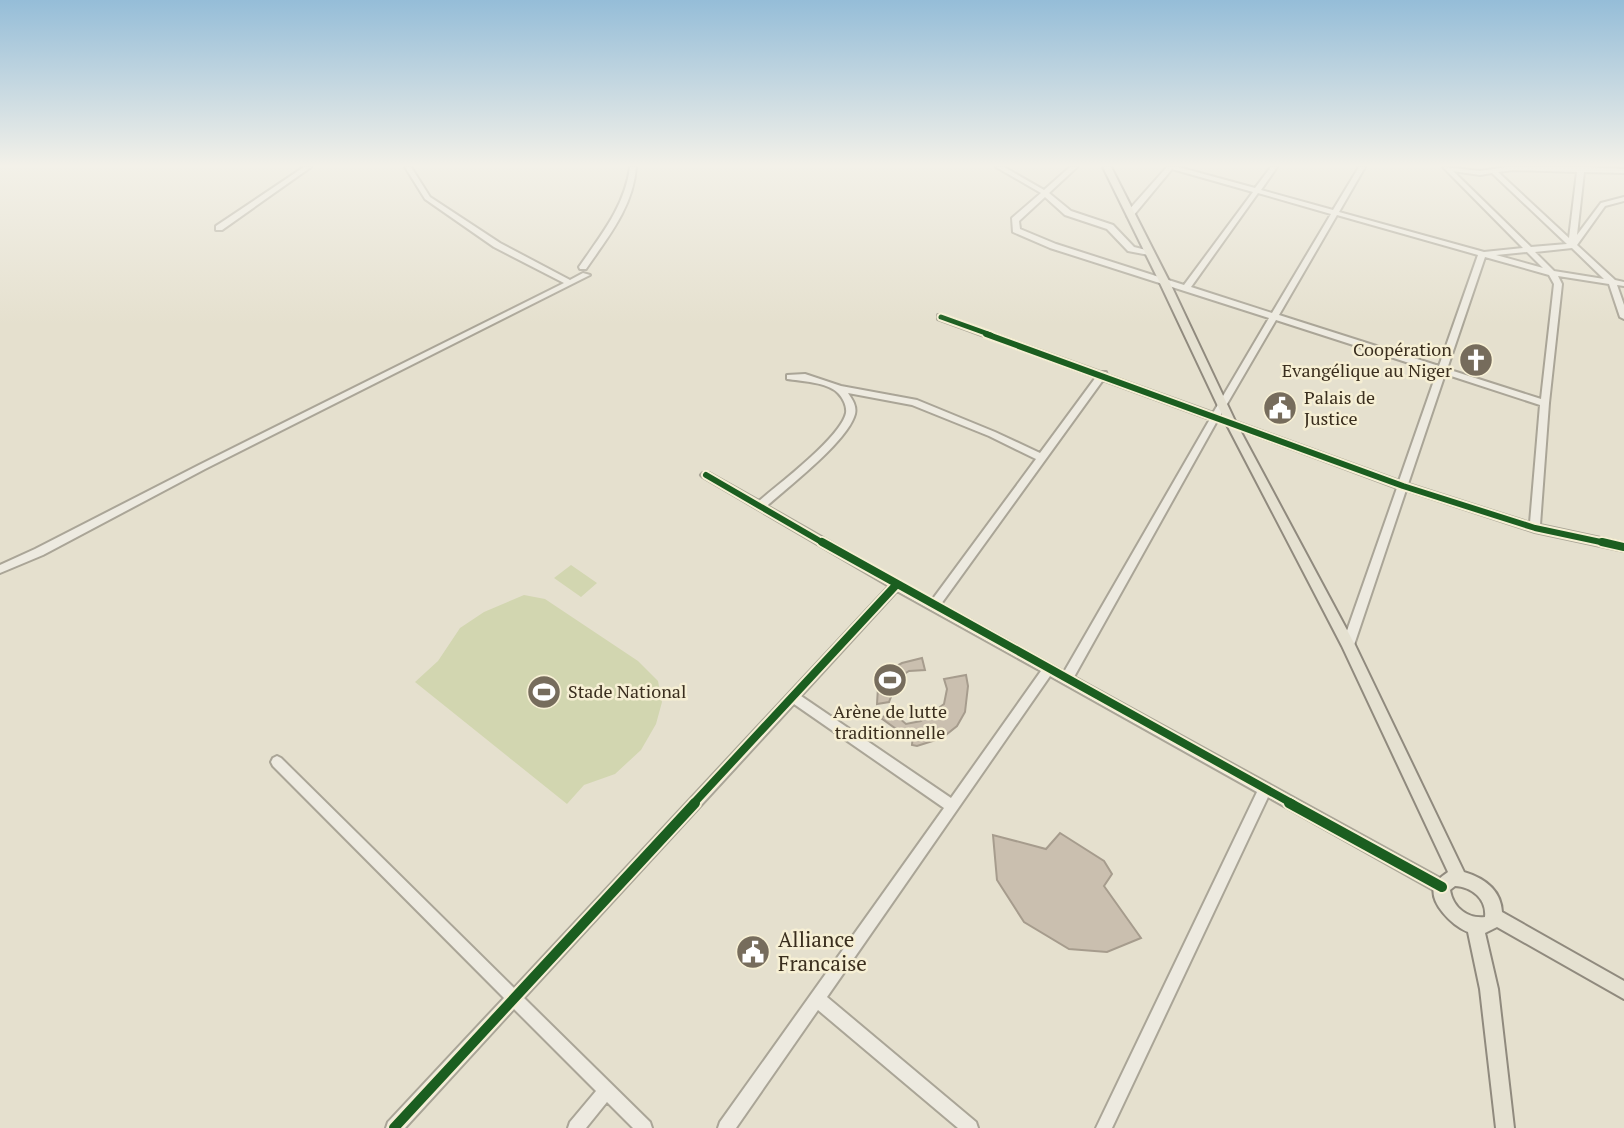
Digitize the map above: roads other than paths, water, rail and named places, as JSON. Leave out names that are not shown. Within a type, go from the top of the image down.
[{"type":"main road","points":[[1133,220],[1164,281],[1219,411],[1230,421],[1348,645],[1459,878]]},
{"type":"main road","points":[[1459,878],[1481,887],[1490,897],[1495,917],[1484,926],[1464,923],[1446,906],[1443,887],[1446,881],[1459,878]]},
{"type":"main road","points":[[1495,917],[1624,990]]},
{"type":"main road","points":[[1475,926],[1489,989],[1505,1128]]},
{"type":"street","points":[[219,228],[231,220]]},
{"type":"street","points":[[459,220],[497,245],[570,283]]},
{"type":"street","points":[[0,569],[570,283],[584,271],[615,220]]},
{"type":"street","points":[[1015,220],[1016,230],[1023,235],[1545,403]]},
{"type":"street","points":[[1089,220],[1110,227],[1131,249],[1151,254]]},
{"type":"street","points":[[1187,287],[1237,220]]},
{"type":"street","points":[[1066,680],[1219,411],[1334,220]]},
{"type":"street","points":[[1357,220],[1552,272],[1624,284]]},
{"type":"street","points":[[1499,220],[1552,272],[1558,284],[1535,528]]},
{"type":"street","points":[[1544,220],[1612,282],[1624,317]]},
{"type":"street","points":[[1572,246],[1575,220]]},
{"type":"street","points":[[1482,254],[1572,246],[1591,220]]},
{"type":"street","points":[[1348,645],[1482,254]]},
{"type":"street","points":[[941,317],[1103,374],[1219,411]]},
{"type":"street","points":[[934,605],[1103,374]]},
{"type":"street","points":[[790,377],[805,377],[840,389],[914,402],[1042,458]]},
{"type":"street","points":[[760,506],[837,435],[850,414],[849,403],[840,389]]},
{"type":"street","points":[[1230,421],[1403,486],[1535,528],[1624,547]]},
{"type":"street","points":[[706,475],[1048,670],[1443,887]]},
{"type":"street","points":[[394,1128],[896,585]]},
{"type":"street","points":[[726,1128],[1048,670]]},
{"type":"street","points":[[792,696],[953,807]]},
{"type":"street","points":[[276,762],[643,1128]]},
{"type":"street","points":[[1104,1128],[1265,789]]},
{"type":"street","points":[[817,999],[970,1128]]},
{"type":"street","points":[[576,1128],[606,1091]]},
{"type":"place","name":"Coopération Evangélique au Niger","points":[[1476,360]]},
{"type":"place","name":"Palais de Justice","points":[[1280,408]]},
{"type":"place","name":"Arène de lutte traditionnelle","points":[[890,680]]},
{"type":"place","name":"Stade National","points":[[544,692]]},
{"type":"place","name":"Alliance Francaise","points":[[753,952]]}]
